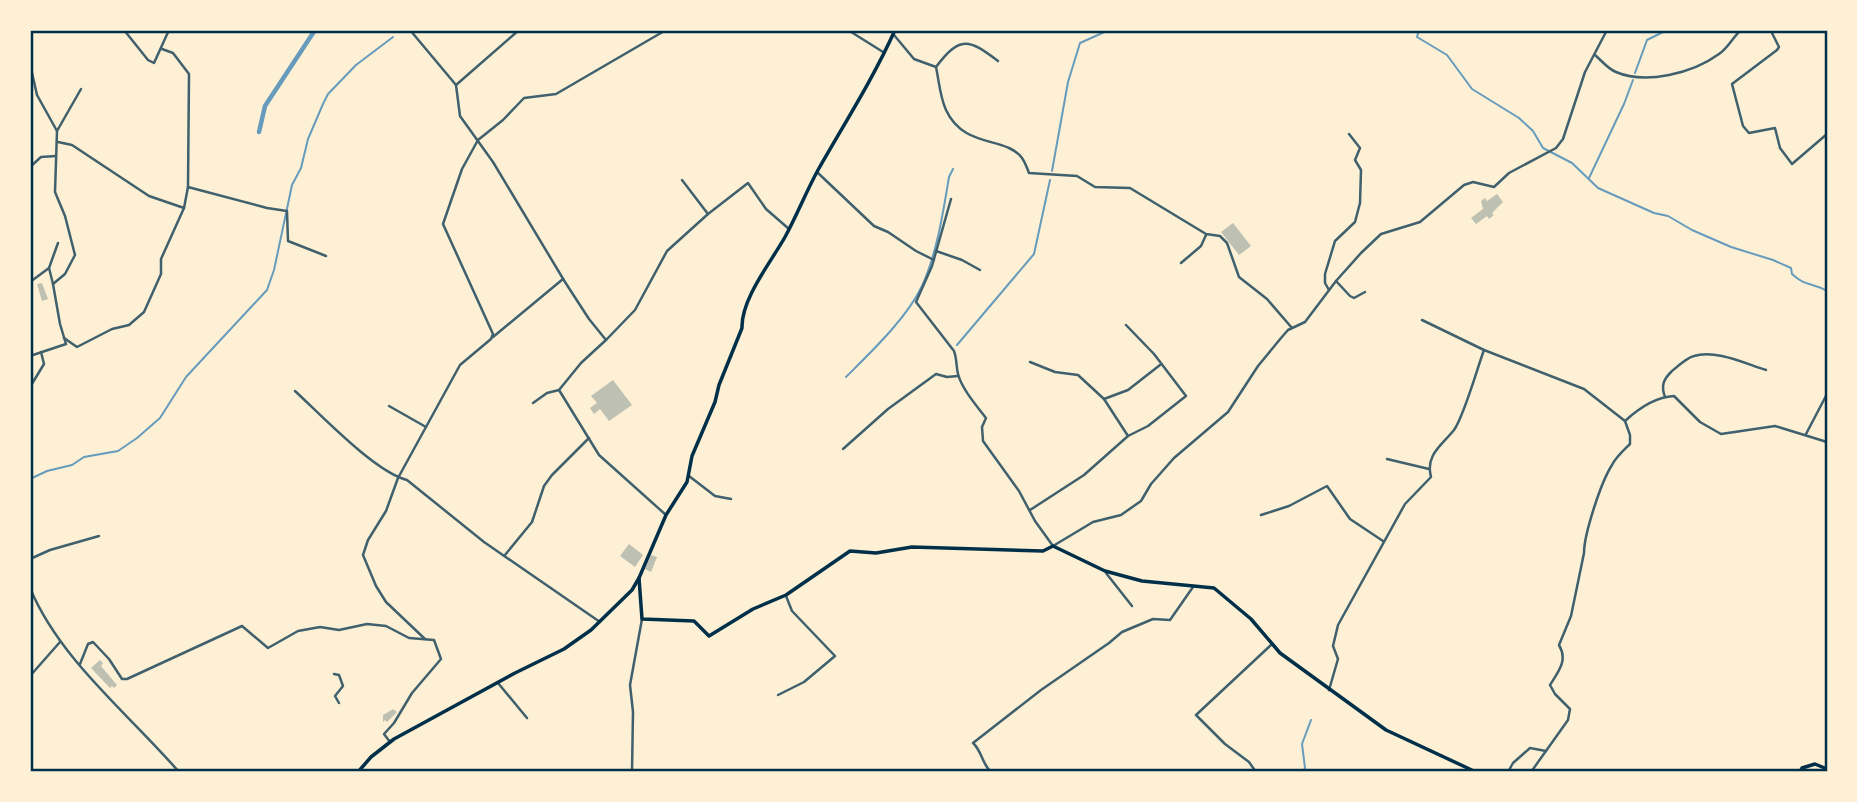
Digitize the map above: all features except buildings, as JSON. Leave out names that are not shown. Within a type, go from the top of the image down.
[{"type":"main road","points":[[358,772],[370,757],[390,742],[564,649],[600,622],[632,590],[666,515],[680,495],[688,476],[692,456],[742,328],[742,319],[766,266],[789,229],[817,171],[894,32]]},
{"type":"main road","points":[[639,578],[642,619],[694,621],[709,636],[753,609],[786,595],[850,551],[876,553],[912,547],[1043,551],[1053,546],[1105,571],[1142,581],[1214,589],[1251,620],[1280,653],[1386,730],[1476,772]]},
{"type":"main road","points":[[1800,772],[1802,768],[1815,764],[1827,769]]},
{"type":"street","points":[[124,30],[148,60],[154,63],[169,30]]},
{"type":"street","points":[[410,30],[456,85],[460,116],[478,140],[589,319],[606,340]]},
{"type":"street","points":[[456,85],[519,30]]},
{"type":"street","points":[[492,337],[493,334],[443,224],[462,169],[478,140],[524,98],[556,94],[666,30]]},
{"type":"street","points":[[848,30],[884,53]]},
{"type":"street","points":[[950,199],[934,260],[922,294],[916,302],[954,351],[958,360],[958,376],[986,418],[982,427],[983,441],[1019,491],[1035,521],[1053,546],[1093,522],[1121,515],[1141,501],[1151,484],[1174,458],[1227,412],[1258,366],[1292,328],[1305,322],[1336,281],[1381,234],[1420,222],[1472,182],[1494,187],[1510,173],[1556,148],[1563,139],[1585,72],[1607,30]]},
{"type":"street","points":[[1595,55],[1614,72],[1642,79],[1659,77],[1680,72],[1720,54],[1741,30]]},
{"type":"street","points":[[1770,30],[1779,47],[1777,51],[1732,83],[1743,126],[1749,133],[1775,128],[1780,148],[1792,164],[1827,134]]},
{"type":"street","points":[[894,32],[914,59],[936,67]]},
{"type":"street","points":[[998,61],[969,43],[949,50],[936,67],[945,109],[967,134],[1011,148],[1022,157],[1030,173],[1077,176],[1095,187],[1130,188],[1206,234],[1220,236],[1227,243],[1239,278],[1267,299],[1292,328]]},
{"type":"street","points":[[64,338],[77,347],[113,329],[130,325],[144,312],[161,274],[161,259],[184,208],[188,187],[189,74],[173,53],[162,48]]},
{"type":"street","points":[[30,67],[37,95],[57,131],[55,192],[65,216],[75,255],[65,274],[53,284]]},
{"type":"street","points":[[57,131],[81,89]]},
{"type":"street","points":[[1329,290],[1325,283],[1325,274],[1335,241],[1354,222],[1360,204],[1361,170],[1355,160],[1360,148],[1349,134]]},
{"type":"street","points":[[57,142],[72,145],[149,196],[184,208]]},
{"type":"street","points":[[30,167],[41,157],[55,156]]},
{"type":"street","points":[[817,171],[874,226],[934,260]]},
{"type":"street","points":[[682,180],[708,214]]},
{"type":"street","points":[[533,403],[547,393],[559,390],[581,363],[635,310],[667,251],[748,183],[766,209],[789,229]]},
{"type":"street","points":[[188,187],[285,211],[288,242],[326,256]]},
{"type":"street","points":[[1181,263],[1201,246],[1206,234]]},
{"type":"street","points":[[30,282],[49,268],[58,243]]},
{"type":"street","points":[[936,251],[980,270]]},
{"type":"street","points":[[30,356],[66,344],[49,268]]},
{"type":"street","points":[[425,639],[386,602],[376,586],[363,555],[368,540],[386,511],[398,478],[460,365],[563,279]]},
{"type":"street","points":[[1336,281],[1354,298],[1365,292]]},
{"type":"street","points":[[1422,320],[1484,351],[1584,389],[1625,421],[1630,435],[1630,444],[1611,466],[1591,519],[1571,616],[1559,645],[1563,652],[1563,662],[1550,685],[1570,709],[1568,720],[1531,772]]},
{"type":"street","points":[[1030,510],[1084,475],[1128,436],[1148,426],[1186,396],[1154,354],[1126,325]]},
{"type":"street","points":[[1329,690],[1338,659],[1333,646],[1338,625],[1405,504],[1431,477],[1429,469],[1433,452],[1456,428],[1484,351]]},
{"type":"street","points":[[30,387],[44,363],[41,352]]},
{"type":"street","points":[[1665,397],[1663,381],[1695,355],[1714,355],[1766,370]]},
{"type":"street","points":[[1030,362],[1055,372],[1078,375],[1104,399],[1128,436]]},
{"type":"street","points":[[1104,399],[1128,390],[1160,364]]},
{"type":"street","points":[[843,449],[888,409],[936,374],[958,376]]},
{"type":"street","points":[[559,390],[599,456],[666,515]]},
{"type":"street","points":[[295,391],[363,453],[398,478],[407,480],[484,542],[600,622]]},
{"type":"street","points":[[1805,434],[1827,394]]},
{"type":"street","points":[[1625,421],[1636,411],[1665,397],[1674,396],[1700,422],[1721,434],[1774,426],[1827,442]]},
{"type":"street","points":[[389,406],[426,427]]},
{"type":"street","points":[[505,555],[533,522],[548,481],[589,438]]},
{"type":"street","points":[[1387,459],[1429,469]]},
{"type":"street","points":[[688,476],[715,496],[731,499]]},
{"type":"street","points":[[1261,515],[1289,506],[1327,486],[1350,519],[1383,541]]},
{"type":"street","points":[[30,559],[50,550],[99,536]]},
{"type":"street","points":[[1105,571],[1132,606]]},
{"type":"street","points":[[992,772],[973,743],[1122,632],[1153,619],[1170,620],[1194,587]]},
{"type":"street","points":[[30,588],[60,641],[179,772]]},
{"type":"street","points":[[778,695],[804,682],[835,656],[792,611],[786,595]]},
{"type":"street","points":[[632,772],[631,685],[642,619]]},
{"type":"street","points":[[80,664],[88,644],[93,642],[109,659],[122,679],[127,679],[242,626],[268,648],[298,631],[320,627],[339,630],[367,624],[386,626],[409,638],[434,640],[441,659],[411,693],[394,723],[384,734],[390,742]]},
{"type":"street","points":[[30,676],[60,641]]},
{"type":"street","points":[[1256,772],[1250,762],[1225,744],[1196,715],[1272,644]]},
{"type":"street","points":[[334,674],[339,675],[343,686],[335,696],[339,703]]},
{"type":"street","points":[[498,683],[527,718]]},
{"type":"street","points":[[1508,772],[1530,748],[1546,751]]},
{"type":"waterway","points":[[259,132],[265,106],[315,30]]},
{"type":"waterway","points":[[1052,171],[1068,82],[1080,43],[1109,30]]},
{"type":"waterway","points":[[1419,30],[1417,37],[1447,55],[1472,89],[1519,118],[1533,131],[1543,148],[1572,163],[1598,188],[1654,213],[1668,216],[1731,247],[1791,268],[1792,274],[1797,278],[1827,291]]},
{"type":"waterway","points":[[1635,73],[1647,40],[1667,30]]},
{"type":"waterway","points":[[30,479],[47,471],[72,465],[84,457],[118,451],[137,438],[160,418],[186,377],[267,290],[274,270],[292,185],[301,168],[308,139],[323,104],[328,94],[356,65],[393,37]]},
{"type":"waterway","points":[[1589,178],[1633,80]]},
{"type":"waterway","points":[[846,377],[898,322],[922,286],[936,247],[949,177],[953,169]]},
{"type":"waterway","points":[[957,345],[1034,254],[1050,180]]},
{"type":"waterway","points":[[1303,772],[1305,768],[1302,744],[1311,720]]}]
